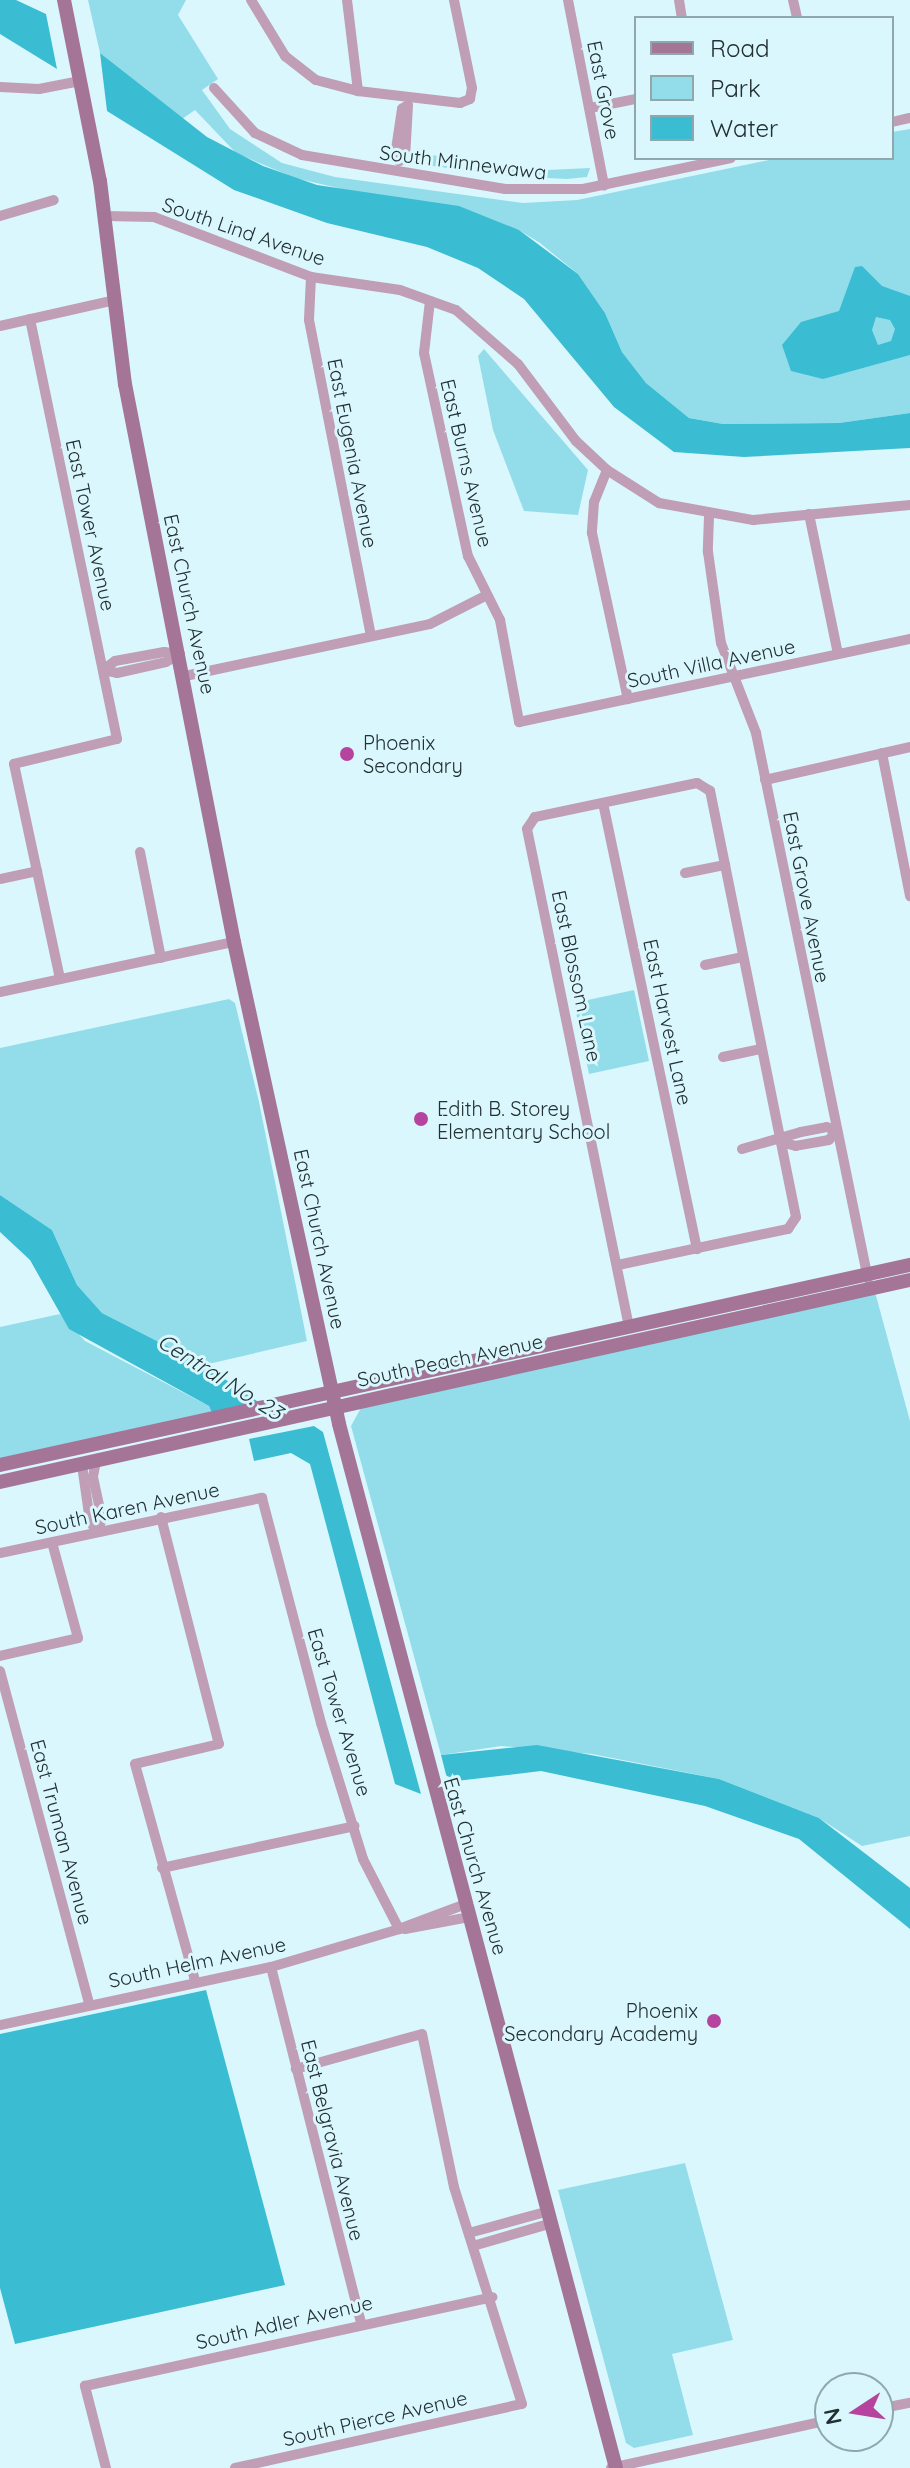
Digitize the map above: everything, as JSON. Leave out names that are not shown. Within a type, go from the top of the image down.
[{"type":"street","name":"East Church Avenue","points":[[64,0],[104,216],[111,301],[234,942],[334,1400],[614,2467]]},
{"type":"street","points":[[251,0],[279,48],[298,68],[316,80],[408,102],[460,103],[470,99],[454,0]]},
{"type":"street","points":[[347,0],[358,91]]},
{"type":"street","name":"East Grove","points":[[568,0],[604,186]]},
{"type":"street","points":[[0,87],[39,89],[80,81]]},
{"type":"street","name":"South Minnewawa","points":[[214,88],[238,118],[278,146],[331,163],[398,167],[532,191],[604,186],[722,160]]},
{"type":"street","points":[[590,108],[634,99]]},
{"type":"street","points":[[398,167],[395,156],[402,109],[408,102]]},
{"type":"street","points":[[0,216],[54,200]]},
{"type":"street","name":"South Lind Avenue","points":[[104,216],[154,217],[311,277],[400,290],[430,301],[484,330],[607,470],[659,503],[709,516],[753,520],[910,506]]},
{"type":"street","name":"East Eugenia Avenue","points":[[311,277],[309,320],[371,636]]},
{"type":"street","points":[[0,326],[111,301]]},
{"type":"street","name":"East Burns Avenue","points":[[430,301],[424,353],[468,556],[500,620],[519,722]]},
{"type":"street","name":"East Tower Avenue","points":[[30,319],[117,739],[14,764],[37,871]]},
{"type":"street","points":[[607,470],[594,502],[592,533],[628,699]]},
{"type":"street","points":[[809,514],[838,654]]},
{"type":"street","name":"East Grove Avenue","points":[[709,516],[708,552],[721,643],[756,733],[868,1282]]},
{"type":"street","points":[[185,676],[453,616],[487,595]]},
{"type":"street","name":"South Villa Avenue","points":[[519,722],[910,639]]},
{"type":"street","points":[[103,670],[117,673],[180,654]]},
{"type":"street","points":[[765,780],[910,747]]},
{"type":"street","points":[[882,753],[910,896]]},
{"type":"street","points":[[513,831],[603,803],[705,785],[725,865],[781,1142],[794,1224],[618,1265]]},
{"type":"street","name":"East Harvest Lane","points":[[603,803],[697,1249]]},
{"type":"street","name":"East Blossom Lane","points":[[528,825],[629,1327]]},
{"type":"street","points":[[140,852],[161,958]]},
{"type":"street","points":[[685,873],[725,865]]},
{"type":"street","points":[[0,879],[37,871],[60,979]]},
{"type":"street","points":[[0,992],[234,942]]},
{"type":"street","points":[[705,965],[743,957]]},
{"type":"street","points":[[723,1057],[761,1049]]},
{"type":"street","points":[[742,1149],[781,1142],[812,1130],[836,1131]]},
{"type":"street","points":[[812,1130],[809,1138],[814,1143]]},
{"type":"street","points":[[781,1142],[796,1146],[829,1140],[836,1131]]},
{"type":"street","name":"South Peach Avenue","points":[[0,1465],[231,1416],[264,1415],[475,1375],[868,1282],[910,1265]]},
{"type":"street","name":"South Peach Avenue","points":[[334,1400],[576,1338],[868,1282],[910,1280]]},
{"type":"street","points":[[475,1375],[568,1349],[576,1338]]},
{"type":"street","name":"South Peach Avenue","points":[[0,1482],[246,1426],[264,1415]]},
{"type":"street","points":[[97,1532],[90,1521],[90,1453],[172,1429]]},
{"type":"street","name":"East Tower Avenue","points":[[262,1498],[321,1723],[363,1859],[399,1929]]},
{"type":"street","name":"South Karen Avenue","points":[[0,1553],[262,1498]]},
{"type":"street","points":[[161,1517],[219,1744],[135,1764],[195,1980]]},
{"type":"street","points":[[0,1656],[78,1638],[52,1542]]},
{"type":"street","name":"East Truman Avenue","points":[[0,1671],[89,2003]]},
{"type":"street","points":[[162,1868],[354,1826]]},
{"type":"street","name":"South Helm Avenue","points":[[0,2025],[195,1980],[271,1967],[468,1910]]},
{"type":"street","name":"East Belgravia Avenue","points":[[271,1967],[361,2323]]},
{"type":"street","points":[[296,2069],[422,2034],[438,2124],[473,2246],[492,2297]]},
{"type":"street","points":[[469,2233],[550,2217]]},
{"type":"street","points":[[473,2246],[550,2217]]},
{"type":"street","name":"South Adler Avenue","points":[[106,2468],[85,2386],[361,2323],[492,2297]]},
{"type":"street","name":"South Pierce Avenue","points":[[235,2468],[522,2404],[492,2297]]},
{"type":"street","points":[[614,2467],[814,2423]]},
{"type":"green space","points":[[88,0],[186,0],[178,15],[218,79],[202,90],[230,129],[282,163],[335,177],[523,203],[577,200],[769,160],[894,160],[894,132],[910,129],[910,413],[839,423],[723,424],[689,418],[646,383],[622,352],[605,313],[578,274],[540,243],[519,230],[295,178],[236,153],[195,110],[182,119],[100,53]]},
{"type":"green space","points":[[415,153],[547,170],[590,168],[587,177],[567,179],[506,176],[419,164]]},
{"type":"green space","points":[[484,349],[588,470],[578,515],[524,511],[493,430],[478,356]]},
{"type":"green space","points":[[634,990],[649,1061],[589,1074],[574,1003]]},
{"type":"green space","points":[[229,999],[235,1003],[259,1102],[307,1341],[204,1365],[102,1313],[77,1285],[52,1230],[0,1195],[0,1048]]},
{"type":"green space","points":[[875,1292],[910,1421],[910,1836],[862,1846],[819,1818],[719,1779],[592,1754],[501,1746],[441,1755],[351,1426],[362,1406]]},
{"type":"green space","points":[[60,1314],[85,1341],[209,1406],[212,1413],[0,1458],[0,1327]]},
{"type":"green space","points":[[685,2163],[733,2340],[672,2354],[693,2435],[634,2448],[626,2443],[558,2190]]},
{"type":"water","points":[[0,0],[16,0],[46,14],[57,69],[0,34]]},
{"type":"water","points":[[100,53],[207,137],[263,166],[317,185],[459,206],[519,230],[578,274],[605,313],[622,352],[646,383],[689,418],[723,424],[839,423],[910,413],[910,448],[744,457],[674,452],[614,407],[524,299],[478,268],[427,247],[327,223],[234,190],[107,111]]},
{"type":"water","points":[[862,266],[882,286],[910,296],[910,355],[823,379],[791,371],[782,345],[801,322],[839,311],[855,267]],"holes":[[[876,317],[890,320],[895,329],[891,341],[878,345],[872,330]]]},
{"type":"water","name":"Central No. 23","points":[[0,1195],[52,1230],[77,1285],[102,1313],[204,1365],[260,1403],[212,1413],[209,1406],[69,1329],[30,1260],[0,1232]]},
{"type":"water","points":[[314,1426],[323,1432],[421,1794],[395,1784],[310,1464],[291,1453],[254,1461],[249,1439]]},
{"type":"water","points":[[537,1745],[719,1779],[819,1818],[910,1888],[910,1929],[799,1839],[705,1806],[541,1771],[448,1782],[441,1755]]},
{"type":"water","points":[[206,1990],[285,2285],[15,2344],[0,2288],[0,2034]]},
{"type":"place","name":"Phoenix Secondary","points":[[347,754]]},
{"type":"place","name":"Edith B. Storey Elementary School","points":[[421,1119]]},
{"type":"place","name":"Phoenix Secondary Academy","points":[[714,2021]]}]
